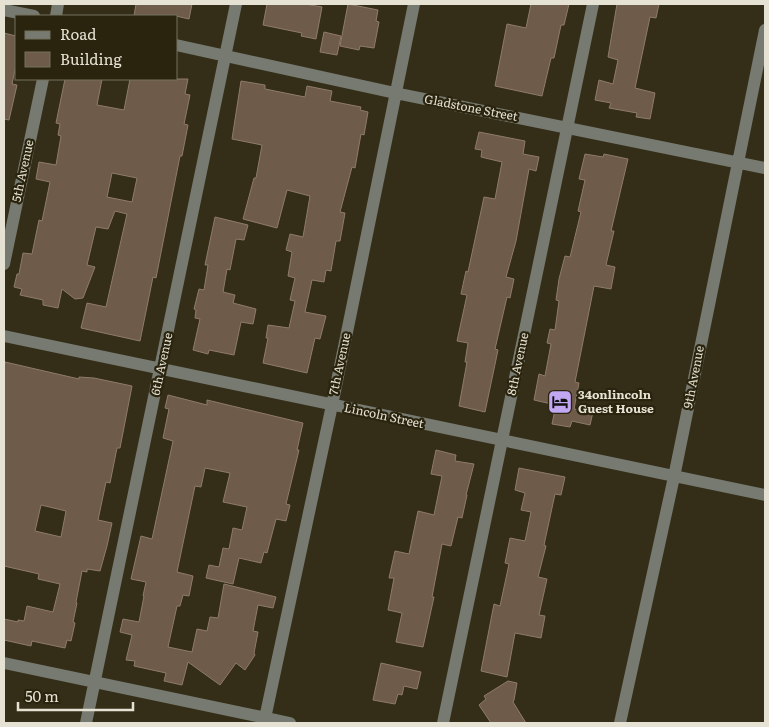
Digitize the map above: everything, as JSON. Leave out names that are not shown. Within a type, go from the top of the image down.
[{"type":"street","name":"6th Avenue","points":[[86,723],[236,4]]},
{"type":"street","name":"7th Avenue","points":[[265,721],[414,4]]},
{"type":"street","name":"8th Avenue","points":[[443,723],[593,4]]},
{"type":"street","points":[[4,10],[29,15]]},
{"type":"street","name":"9th Avenue","points":[[620,723],[674,477],[765,30]]},
{"type":"street","name":"Gladstone Street","points":[[178,46],[765,168]]},
{"type":"street","name":"5th Avenue","points":[[4,264],[43,80]]},
{"type":"street","name":"Lincoln Street","points":[[4,336],[765,495]]},
{"type":"street","points":[[4,663],[265,721],[290,723]]},
{"type":"building","points":[[136,4],[192,4],[189,19],[178,15],[134,15]]},
{"type":"building","points":[[267,4],[305,4],[322,7],[316,39],[301,36],[302,33],[263,25]]},
{"type":"building","points":[[348,4],[378,10],[376,21],[379,22],[374,48],[360,46],[359,50],[340,46]]},
{"type":"building","points":[[531,4],[569,4],[564,25],[561,25],[554,58],[551,58],[542,96],[495,86],[507,24],[526,28]]},
{"type":"building","points":[[617,4],[659,4],[656,18],[650,17],[635,88],[655,93],[650,119],[636,117],[637,113],[609,108],[611,103],[595,100],[599,80],[613,84],[618,60],[608,57]]},
{"type":"building","points":[[324,32],[341,36],[337,55],[320,52]]},
{"type":"building","points":[[4,33],[15,36],[15,70],[12,84],[17,85],[9,120],[4,119]]},
{"type":"building","points":[[188,79],[185,94],[190,95],[184,124],[188,125],[156,278],[153,277],[140,341],[81,328],[87,303],[106,307],[127,214],[115,211],[108,229],[96,227],[87,265],[95,267],[83,298],[75,299],[62,289],[58,308],[43,305],[43,300],[20,295],[22,289],[14,287],[17,274],[19,274],[23,253],[32,254],[39,220],[42,221],[50,182],[36,179],[39,162],[56,165],[61,136],[58,135],[60,124],[56,123],[65,80],[102,80],[97,105],[124,110],[130,80]],"holes":[[[112,173],[137,178],[132,202],[107,197]]]},
{"type":"building","points":[[241,81],[265,85],[265,89],[305,97],[307,86],[332,91],[330,101],[361,107],[360,110],[368,112],[364,135],[361,134],[355,168],[352,167],[340,212],[345,213],[340,241],[336,241],[331,271],[326,270],[324,282],[312,280],[305,312],[326,316],[320,339],[315,338],[307,373],[263,363],[268,338],[266,338],[268,325],[289,328],[295,301],[290,300],[295,278],[288,276],[292,252],[286,250],[290,234],[303,237],[310,196],[287,190],[277,228],[243,219],[254,178],[256,178],[262,145],[232,139]]},
{"type":"building","points":[[479,132],[525,141],[523,154],[539,157],[536,171],[529,169],[516,241],[506,277],[514,279],[510,298],[507,297],[495,349],[498,350],[485,412],[459,406],[467,362],[465,362],[468,343],[457,341],[467,295],[461,294],[466,271],[468,272],[484,197],[495,199],[502,162],[481,157],[482,150],[475,149]]},
{"type":"building","points":[[585,154],[603,157],[604,154],[628,159],[611,231],[614,231],[606,265],[615,267],[611,289],[594,286],[575,382],[579,383],[574,409],[593,412],[590,425],[572,421],[570,427],[552,424],[556,405],[534,400],[539,374],[545,376],[551,344],[547,343],[550,329],[555,330],[559,301],[556,300],[559,279],[565,256],[570,257],[581,212],[578,211],[585,180],[579,179]]},
{"type":"building","points":[[215,217],[248,225],[244,240],[236,239],[230,270],[227,269],[223,292],[235,295],[233,303],[256,309],[253,324],[241,322],[234,355],[209,350],[208,354],[193,350],[200,319],[195,318],[196,310],[194,309],[199,289],[204,290],[208,265],[205,265]]},
{"type":"building","points":[[5,362],[79,379],[79,377],[94,378],[132,386],[120,448],[117,448],[110,483],[106,482],[98,520],[112,523],[107,546],[100,571],[87,569],[87,572],[82,571],[73,622],[75,623],[71,641],[67,640],[65,648],[32,641],[31,646],[4,640],[4,619],[18,622],[18,620],[24,621],[27,606],[53,612],[60,584],[38,579],[39,574],[4,566]],"holes":[[[41,505],[66,511],[61,537],[35,531]]]},
{"type":"building","points":[[168,395],[207,405],[207,400],[303,423],[297,450],[299,450],[286,504],[290,505],[286,521],[276,519],[267,553],[264,552],[261,563],[239,558],[233,584],[206,578],[209,565],[219,567],[223,548],[229,549],[233,528],[242,530],[247,507],[223,502],[230,473],[205,468],[201,487],[195,486],[177,572],[193,576],[189,596],[183,595],[180,606],[177,606],[168,647],[192,652],[197,629],[207,631],[210,617],[218,618],[224,584],[276,597],[273,608],[258,605],[253,631],[258,632],[255,655],[245,670],[236,663],[220,685],[188,662],[182,685],[164,681],[166,673],[134,666],[135,661],[126,660],[132,635],[120,632],[123,619],[139,622],[146,582],[131,579],[141,536],[152,539],[173,441],[163,438],[169,409],[165,408]]},
{"type":"building","points":[[436,450],[456,455],[455,461],[474,464],[462,518],[458,517],[451,546],[442,544],[432,597],[434,597],[423,647],[396,642],[402,613],[388,610],[394,578],[389,578],[395,551],[409,554],[418,511],[434,515],[442,476],[431,474]]},
{"type":"building","points":[[519,468],[565,477],[561,495],[555,494],[544,545],[546,546],[538,577],[547,579],[539,615],[545,616],[541,638],[515,633],[507,677],[481,671],[494,604],[500,606],[509,564],[505,563],[510,538],[525,541],[531,512],[521,510],[525,493],[515,490]]},
{"type":"building","points":[[381,663],[421,672],[417,689],[404,686],[402,695],[398,694],[395,704],[373,700]]},
{"type":"building","points":[[508,681],[517,683],[513,702],[526,723],[491,723],[479,705],[486,699],[484,696]]},
{"type":"place","name":"34onlincoln Guest House","points":[[560,402]]}]
